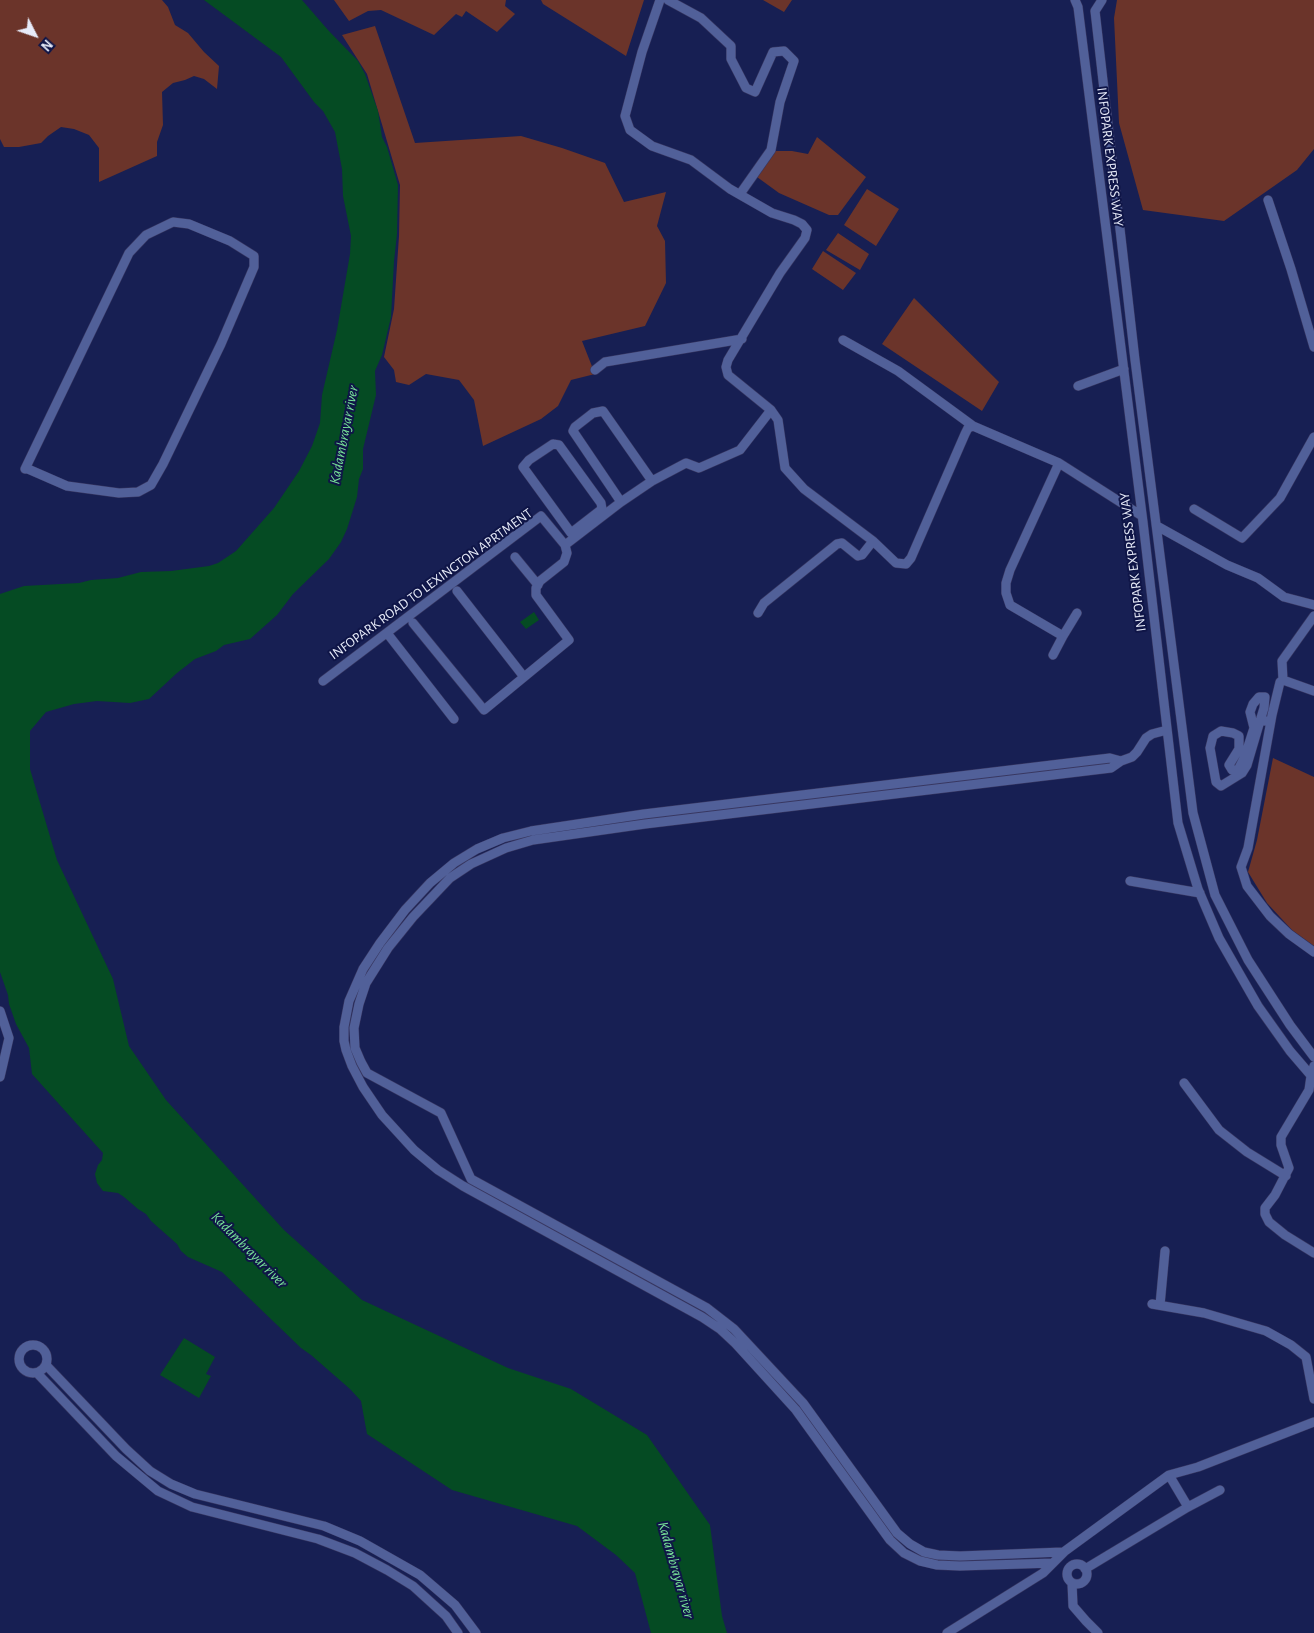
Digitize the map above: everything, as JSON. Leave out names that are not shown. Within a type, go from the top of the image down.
[{"type":"street","points":[[660,0],[642,52],[625,116],[630,130],[652,146],[691,160],[740,194],[772,213],[802,224],[807,230],[805,238],[780,273],[728,360],[727,373],[771,410],[778,420],[785,468],[804,489],[873,541],[896,563],[906,564],[911,558],[965,434],[968,428],[973,426]]},
{"type":"street","points":[[668,0],[701,18],[730,46],[731,59],[746,88],[755,92],[773,52],[784,51],[794,61],[780,102],[770,150],[740,194]]},
{"type":"street","points":[[1095,11],[1102,0]]},
{"type":"street","name":"INFOPARK EXPRESS WAY","points":[[1076,2],[1085,12],[1095,11],[1135,360],[1193,813],[1215,895],[1248,960],[1290,1025],[1314,1057]]},
{"type":"street","name":"INFOPARK EXPRESS WAY","points":[[1076,2],[1124,369],[1178,823],[1200,893],[1219,938],[1276,1033],[1312,1078]]},
{"type":"street","points":[[1268,200],[1314,347]]},
{"type":"street","points":[[173,222],[188,224],[230,241],[254,256],[254,267],[221,344],[151,485],[138,492],[119,493],[67,486],[26,469],[129,253],[146,235],[173,222]]},
{"type":"street","points":[[595,370],[605,362],[742,339]]},
{"type":"street","points":[[842,340],[898,371],[973,426],[1059,463],[1142,516]]},
{"type":"street","points":[[1078,386],[1124,369]]},
{"type":"street","points":[[573,535],[652,481],[686,463],[699,468],[740,450],[771,410]]},
{"type":"street","points":[[621,502],[573,431],[575,427],[593,413],[603,411],[652,481]]},
{"type":"street","points":[[1194,509],[1242,538],[1280,498],[1314,437]]},
{"type":"street","points":[[413,623],[484,710],[570,640],[536,595],[536,588],[540,581],[564,562],[567,553],[565,545],[573,535],[602,509],[601,503],[559,445],[553,444],[529,460],[524,467],[573,535]]},
{"type":"street","points":[[1059,463],[1010,570],[1006,583],[1006,594],[1010,605],[1018,611],[1064,636]]},
{"type":"street","name":"INFOPARK ROAD TO LEXINGTON APRTMENT","points":[[322,681],[541,516],[565,545]]},
{"type":"street","points":[[1157,526],[1227,565],[1258,578],[1284,597],[1314,604]]},
{"type":"street","points":[[758,613],[764,603],[837,544],[842,543],[858,556],[862,555],[873,541]]},
{"type":"street","points":[[515,557],[538,585]]},
{"type":"street","points":[[457,591],[524,677]]},
{"type":"street","points":[[1053,655],[1077,613]]},
{"type":"street","points":[[1284,680],[1282,661],[1314,616]]},
{"type":"street","points":[[387,633],[454,719]]},
{"type":"street","points":[[1284,680],[1314,692]]},
{"type":"street","points":[[1284,680],[1280,682],[1271,721],[1248,848],[1241,867],[1247,886],[1270,916],[1289,934],[1314,952]]},
{"type":"street","points":[[1259,697],[1265,698],[1260,721],[1247,765],[1242,773],[1221,786],[1216,782],[1210,754],[1213,736],[1222,731],[1239,736],[1239,749],[1229,765],[1232,770],[1238,770],[1245,756],[1254,728],[1250,712],[1259,697]]},
{"type":"street","points":[[1260,721],[1271,721]]},
{"type":"street","points":[[1064,1552],[945,1556],[924,1552],[910,1544],[897,1533],[804,1403],[734,1329],[707,1308],[471,1179],[441,1113],[367,1073],[355,1048],[354,1028],[359,1004],[371,974],[396,937],[450,878],[470,864],[506,848],[533,840],[645,824],[1112,768],[1121,761],[1132,757],[1146,738],[1152,734],[1167,730]]},
{"type":"street","points":[[1069,1569],[1053,1562],[960,1566],[937,1565],[920,1561],[904,1553],[890,1540],[796,1410],[720,1329],[702,1317],[463,1186],[438,1170],[414,1150],[382,1115],[363,1087],[346,1050],[344,1027],[349,1001],[360,974],[380,942],[405,910],[449,867],[477,849],[503,838],[531,831],[653,813],[1110,758],[1121,761]]},
{"type":"street","points":[[1130,881],[1200,893]]},
{"type":"street","points":[[0,1011],[10,1038],[0,1076]]},
{"type":"street","points":[[1314,1066],[1306,1098],[1286,1126],[1282,1137],[1281,1145],[1289,1168],[1275,1195],[1265,1208],[1265,1214],[1269,1222],[1285,1235],[1314,1253]]},
{"type":"street","points":[[1184,1082],[1219,1130],[1247,1152],[1286,1176]]},
{"type":"street","points":[[1165,1251],[1156,1305],[1204,1313],[1266,1331],[1291,1345],[1306,1357],[1314,1399]]},
{"type":"street","points":[[46,1365],[37,1372],[29,1372],[20,1364],[19,1356],[25,1346],[33,1344],[41,1347],[46,1353],[46,1365],[126,1449],[150,1471],[171,1484],[196,1494],[324,1526],[360,1541],[420,1575],[455,1605],[476,1633]]},
{"type":"street","points":[[37,1372],[116,1456],[158,1491],[192,1507],[318,1539],[355,1553],[388,1570],[412,1586],[446,1616],[458,1633]]},
{"type":"street","points":[[946,1633],[1043,1573],[1064,1552],[1169,1475],[1198,1466],[1314,1422]]},
{"type":"street","points":[[1169,1475],[1188,1507]]},
{"type":"street","points":[[1085,1570],[1188,1507],[1220,1490]]},
{"type":"street","points":[[388,1570],[393,1558]]},
{"type":"street","points":[[1072,1583],[1078,1584],[1084,1581],[1086,1576],[1085,1570],[1077,1564],[1069,1569],[1067,1575],[1072,1583],[1073,1606],[1098,1633]]},
{"type":"shaded area","points":[[0,0],[162,0],[168,7],[175,25],[188,33],[219,66],[217,89],[204,79],[194,76],[173,83],[162,92],[163,125],[157,142],[157,156],[99,182],[99,148],[89,135],[74,129],[61,127],[41,143],[19,147],[4,147],[0,139]]},
{"type":"shaded area","points":[[334,0],[506,0],[505,6],[515,14],[497,32],[466,11],[462,17],[456,14],[434,35],[381,10],[368,11],[349,21]]},
{"type":"shaded area","points":[[541,0],[644,0],[626,56],[543,4]]},
{"type":"shaded area","points":[[763,0],[792,0],[784,12]]},
{"type":"shaded area","points":[[1117,0],[1314,0],[1314,149],[1297,170],[1224,221],[1143,210],[1119,123],[1114,18]]},
{"type":"shaded area","points":[[375,26],[415,143],[521,136],[605,163],[624,202],[666,192],[657,226],[665,241],[666,283],[645,326],[582,341],[595,374],[571,380],[558,406],[541,419],[483,446],[474,400],[459,380],[426,374],[409,385],[396,382],[394,370],[384,357],[394,309],[400,185],[367,74],[342,35]]},
{"type":"shaded area","points":[[817,137],[866,177],[838,215],[829,215],[779,193],[757,177],[775,151],[792,151],[808,154]]},
{"type":"shaded area","points":[[867,189],[899,209],[876,246],[844,225]]},
{"type":"shaded area","points":[[838,233],[869,254],[860,270],[826,250]]},
{"type":"shaded area","points":[[823,251],[856,273],[843,290],[812,269]]},
{"type":"shaded area","points":[[914,298],[999,382],[982,411],[882,344]]},
{"type":"shaded area","points":[[1273,758],[1314,777],[1314,946],[1292,930],[1267,903],[1248,872],[1257,840]]},
{"type":"water","name":"Kadambrayar river","points":[[204,0],[302,0],[358,61],[365,74],[378,111],[382,137],[387,147],[398,185],[397,234],[391,317],[382,355],[375,371],[376,395],[363,449],[363,469],[359,479],[357,497],[347,529],[341,542],[329,559],[293,594],[277,615],[250,639],[224,645],[216,651],[195,659],[149,699],[130,703],[97,701],[74,704],[46,712],[30,731],[30,769],[57,860],[113,979],[129,1046],[166,1100],[284,1230],[362,1300],[508,1368],[571,1389],[647,1435],[710,1525],[722,1616],[727,1633],[651,1633],[635,1573],[616,1555],[577,1526],[452,1490],[367,1434],[361,1401],[350,1389],[301,1348],[222,1272],[188,1257],[146,1214],[124,1197],[118,1193],[103,1191],[97,1183],[95,1174],[102,1160],[103,1153],[32,1074],[29,1048],[16,1024],[9,1004],[0,972],[0,594],[24,586],[79,583],[118,578],[141,572],[171,571],[218,563],[236,551],[274,508],[299,471],[312,446],[320,423],[322,395],[337,330],[350,254],[351,236],[343,196],[342,169],[335,132],[323,111],[314,102],[281,57]]},
{"type":"water","points":[[534,612],[539,620],[526,629],[520,622]]},
{"type":"water","points":[[184,1338],[215,1357],[206,1374],[211,1376],[199,1398],[160,1375]]}]
